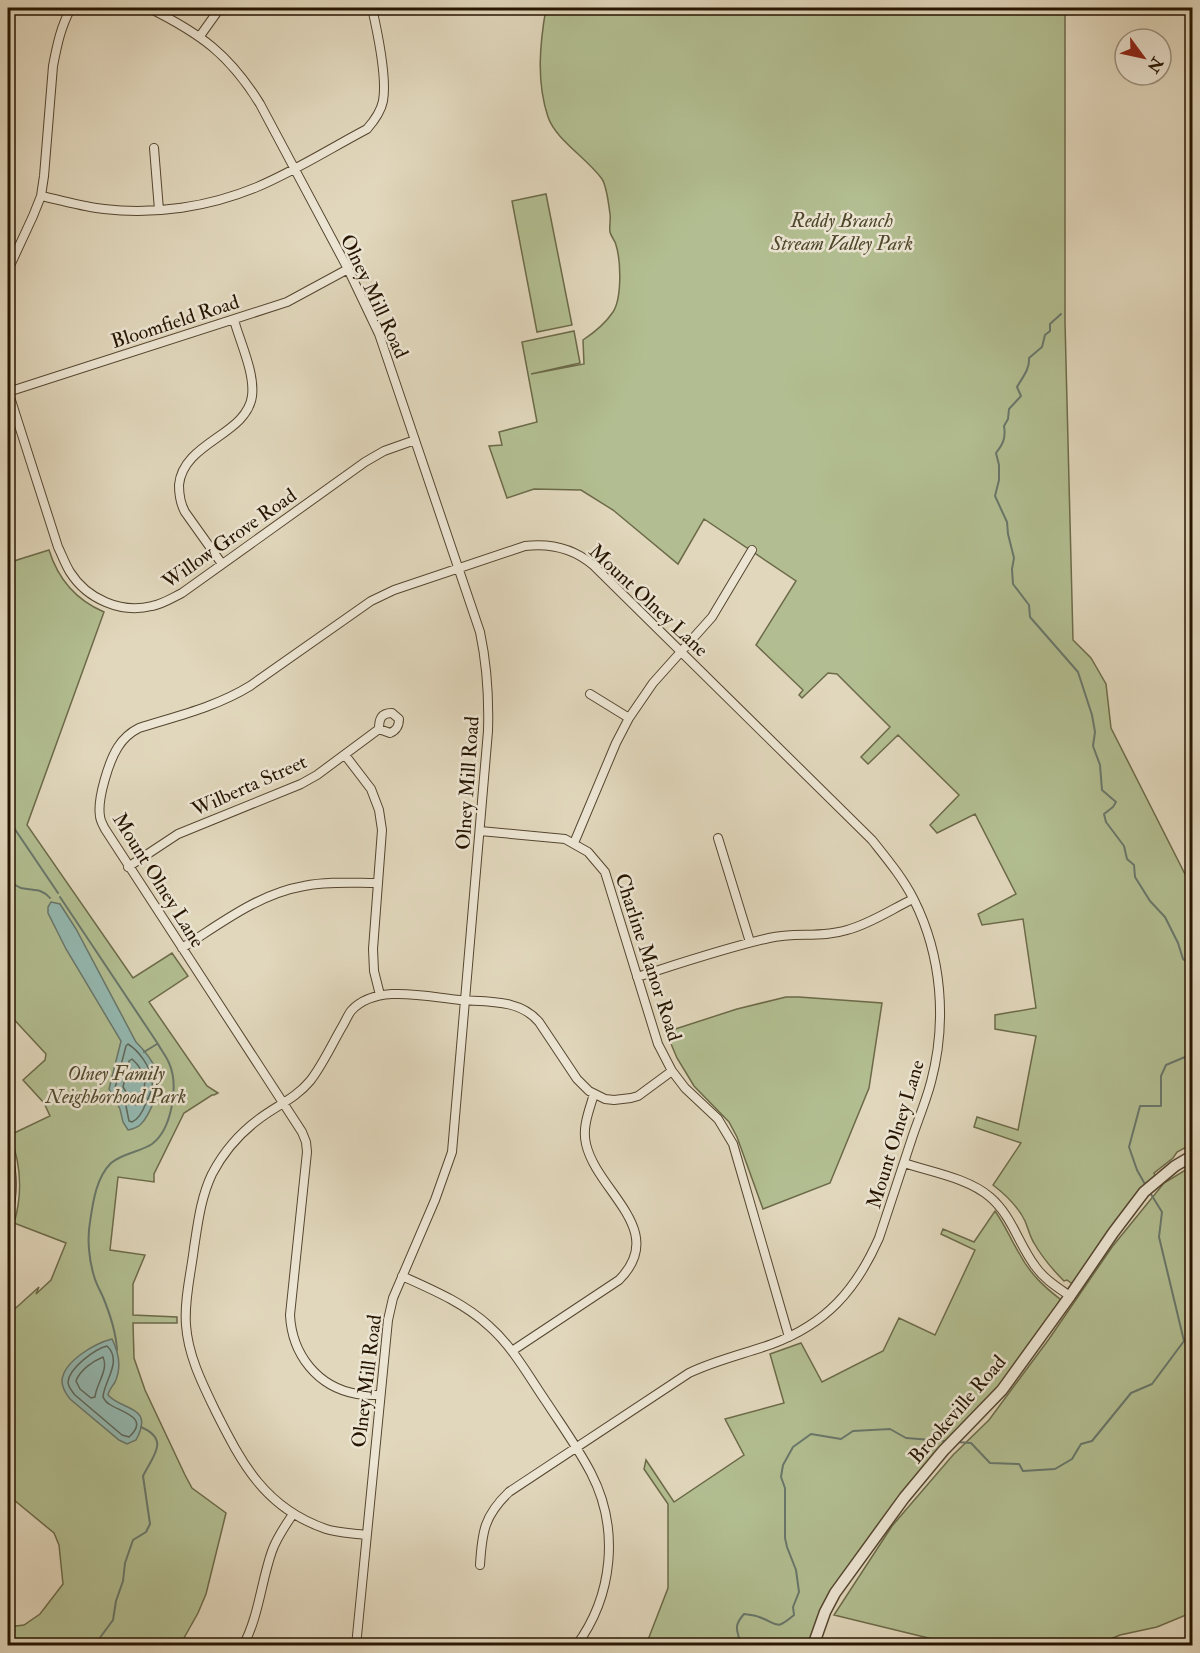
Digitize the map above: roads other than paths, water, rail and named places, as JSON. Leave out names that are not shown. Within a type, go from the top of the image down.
[{"type":"street","points":[[8,270],[40,196],[44,176],[53,66],[65,19],[71,8]]},
{"type":"street","name":"Olney Mill Road","points":[[149,8],[200,36],[225,56],[246,82],[348,269],[380,334],[480,632],[486,664],[488,731],[452,1152],[435,1200],[393,1298],[388,1320],[356,1646]]},
{"type":"street","points":[[200,36],[220,8]]},
{"type":"street","points":[[40,196],[103,209],[159,210],[190,206],[231,196],[258,186],[367,129],[375,120],[383,102],[384,84],[372,8]]},
{"type":"street","points":[[154,148],[159,210]]},
{"type":"street","name":"Bloomfield Road","points":[[8,392],[287,302],[348,269]]},
{"type":"street","points":[[222,564],[185,512],[179,493],[180,478],[190,459],[242,417],[252,396],[252,379],[234,320]]},
{"type":"street","name":"Willow Grove Road","points":[[8,392],[58,547],[72,575],[85,590],[99,600],[119,607],[151,607],[182,593],[365,462],[384,452],[415,441]]},
{"type":"street","name":"Mount Olney Lane","points":[[380,1395],[358,1394],[328,1383],[313,1372],[295,1343],[290,1315],[307,1152],[306,1142],[302,1132],[105,829],[100,817],[99,799],[113,755],[119,744],[132,731],[207,708],[231,698],[371,601],[394,590],[525,546],[538,544],[560,546],[585,558],[872,840],[896,870],[925,924],[939,988],[941,1019],[931,1081],[879,1238],[870,1260],[845,1296],[827,1314],[808,1328],[771,1344],[709,1363],[689,1372],[509,1492],[496,1504],[484,1527],[480,1565]]},
{"type":"street","points":[[574,843],[616,743],[629,718],[653,683],[712,617],[753,550]]},
{"type":"street","points":[[591,694],[629,718]]},
{"type":"street","name":"Wilberta Street","points":[[128,867],[178,834],[301,784],[317,775],[379,729]]},
{"type":"street","points":[[345,755],[371,789],[379,810],[382,830],[373,949],[374,971],[380,995]]},
{"type":"street","name":"Charline Manor Road","points":[[480,831],[558,837],[574,843],[594,857],[605,872],[658,1044],[684,1088],[718,1119],[733,1144],[789,1337]]},
{"type":"street","points":[[718,838],[750,942]]},
{"type":"street","points":[[182,948],[247,906],[282,891],[325,883],[378,883]]},
{"type":"street","points":[[637,976],[750,942],[780,936],[847,931],[913,898]]},
{"type":"street","points":[[366,1535],[326,1529],[293,1514],[268,1494],[234,1449],[198,1374],[188,1340],[186,1309],[200,1206],[211,1176],[220,1160],[232,1144],[257,1119],[299,1092],[310,1080],[351,1011],[363,1001],[380,995],[392,993],[466,1000],[513,1005],[524,1009],[533,1015],[577,1079],[594,1094],[605,1099],[614,1100],[638,1096],[672,1071]]},
{"type":"street","points":[[512,1351],[619,1280],[635,1258],[636,1236],[631,1220],[594,1164],[586,1146],[586,1121],[594,1094]]},
{"type":"street","points":[[8,1154],[12,1188],[8,1215]]},
{"type":"street","name":"Brookeville Road","points":[[813,1646],[825,1612],[835,1593],[902,1500],[943,1451],[1002,1390],[1144,1192],[1175,1166],[1192,1156]]},
{"type":"street","points":[[904,1163],[964,1182],[988,1196],[1009,1218],[1036,1268],[1070,1296]]},
{"type":"street","points":[[402,1276],[440,1292],[467,1308],[490,1327],[512,1351],[592,1474],[605,1512],[609,1542],[608,1568],[603,1595],[585,1633],[576,1646]]},
{"type":"street","points":[[243,1646],[256,1611],[272,1550],[293,1514]]},
{"type":"water","points":[[51,902],[60,904],[76,929],[136,1042],[150,1059],[158,1074],[158,1090],[153,1103],[144,1120],[134,1128],[128,1130],[109,1089],[121,1041],[66,949],[48,913]]},
{"type":"water","points":[[112,1339],[119,1365],[115,1382],[108,1395],[134,1410],[142,1420],[136,1440],[127,1444],[119,1440],[70,1399],[62,1384],[64,1374],[74,1360],[98,1344]]},
{"type":"waterway","points":[[1061,314],[1050,324],[1050,331],[1045,335],[1042,347],[1029,358],[1027,370],[1017,387],[1021,396],[1009,409],[1003,441],[996,453],[999,480],[995,496],[1007,522],[1014,558],[1013,584],[1029,605],[1030,617],[1078,672],[1092,715],[1095,732],[1093,746],[1100,765],[1102,790],[1116,802],[1104,814],[1106,822],[1124,846],[1127,859],[1134,865],[1135,877],[1150,901],[1165,917],[1183,959],[1192,966]]},
{"type":"waterway","points":[[8,819],[58,893]]},
{"type":"waterway","points":[[8,875],[13,868]]},
{"type":"waterway","points":[[8,880],[21,888],[37,890],[50,898]]},
{"type":"waterway","points":[[60,897],[158,1044],[172,1072],[172,1106],[169,1118],[159,1137],[147,1147],[111,1163],[102,1176],[94,1198],[89,1229],[92,1270],[106,1303],[117,1350]]},
{"type":"waterway","points":[[144,1052],[157,1044]]},
{"type":"waterway","points":[[1146,1186],[1137,1170],[1129,1147],[1140,1106],[1161,1106],[1161,1076],[1166,1065],[1192,1054]]},
{"type":"waterway","points":[[957,1442],[971,1443],[990,1463],[1019,1464],[1023,1471],[1055,1469],[1072,1459],[1081,1444],[1092,1441],[1131,1393],[1152,1384],[1184,1341],[1159,1237],[1162,1212],[1149,1191]]},
{"type":"waterway","points":[[1184,1341],[1192,1338]]},
{"type":"waterway","points":[[99,1646],[99,1639],[113,1620],[125,1563],[133,1540],[146,1532],[150,1524],[143,1476],[157,1449],[157,1443],[155,1437],[141,1427]]},
{"type":"waterway","points":[[741,1646],[737,1626],[744,1614],[757,1616],[777,1625],[794,1615],[793,1607],[799,1592],[796,1570],[785,1538],[785,1488],[781,1477],[783,1465],[793,1447],[811,1434],[841,1439],[853,1431],[890,1429],[906,1438],[945,1441]]},
{"type":"park label","name":"Reddy Branch Stream Valley Park","points":[[842,232]]},
{"type":"park label","name":"Olney Family Neighborhood Park","points":[[116,1084]]}]
